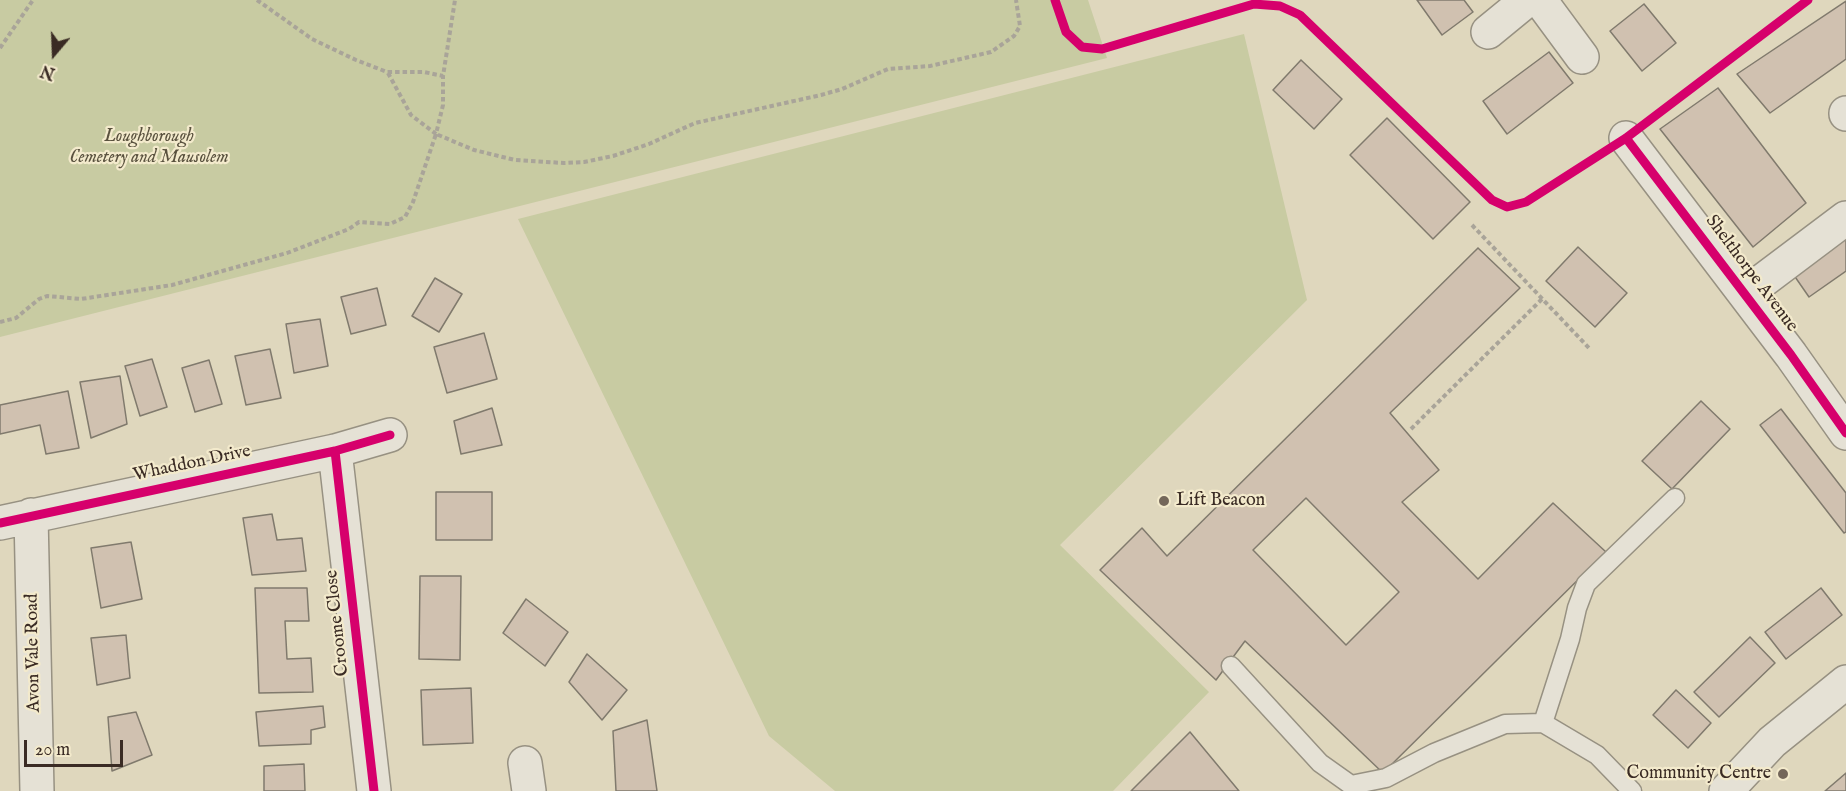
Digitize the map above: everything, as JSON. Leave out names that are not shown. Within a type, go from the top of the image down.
[{"type":"street","points":[[1488,32],[1527,0]]},
{"type":"street","points":[[1540,0],[1582,57]]},
{"type":"street","name":"Shelthorpe Avenue","points":[[1626,138],[1791,355],[1846,433]]},
{"type":"street","name":"Shelthorpe Avenue","points":[[1745,294],[1846,218]]},
{"type":"street","name":"Whaddon Drive","points":[[15,519],[335,451],[390,435]]},
{"type":"street","name":"Croome Close","points":[[335,451],[374,791]]},
{"type":"street","name":"Avon Vale Road","points":[[15,519],[37,791]]},
{"type":"street","points":[[1726,791],[1772,742],[1846,682]]},
{"type":"lane","points":[[1543,723],[1586,584],[1675,498]]},
{"type":"lane","points":[[1231,666],[1320,763],[1351,785],[1386,778],[1434,753],[1505,724],[1543,723],[1597,755],[1632,791]]},
{"type":"path","points":[[0,48],[33,0]]},
{"type":"path","points":[[257,0],[327,48],[387,72],[424,72],[443,76]]},
{"type":"path","points":[[0,322],[16,318],[39,299],[47,296],[81,299],[172,285],[287,253],[349,229],[359,222],[390,224],[405,217],[413,202],[436,134],[443,105],[443,76],[455,0]]},
{"type":"path","points":[[387,72],[411,115],[436,134],[474,150],[515,160],[584,162],[614,156],[649,144],[695,123],[842,89],[888,69],[930,66],[991,52],[1014,36],[1020,26],[1016,0]]},
{"type":"path","points":[[1473,225],[1588,348]]},
{"type":"path","points":[[1411,429],[1542,298]]},
{"type":"green space","name":"Loughborough Cemetery and Mausolem","points":[[0,0],[1088,0],[1107,58],[0,337]]},
{"type":"green space","points":[[1244,34],[1307,300],[1060,545],[1209,692],[1113,791],[835,791],[769,736],[518,219]]},
{"type":"building","points":[[1417,0],[1464,0],[1473,12],[1442,35]]},
{"type":"building","points":[[1846,1],[1846,59],[1770,113],[1737,74]]},
{"type":"building","points":[[1644,4],[1676,43],[1642,71],[1610,31]]},
{"type":"building","points":[[1549,52],[1573,83],[1507,134],[1483,101]]},
{"type":"building","points":[[1301,60],[1342,99],[1314,129],[1273,90]]},
{"type":"building","points":[[1718,88],[1806,203],[1753,247],[1660,129]]},
{"type":"building","points":[[1387,118],[1470,202],[1433,239],[1350,155]]},
{"type":"building","points":[[1846,232],[1846,271],[1809,297],[1791,271]]},
{"type":"building","points":[[1578,247],[1627,293],[1595,327],[1546,281]]},
{"type":"building","points":[[1478,248],[1520,288],[1390,413],[1439,470],[1402,502],[1478,579],[1553,503],[1606,552],[1383,773],[1245,641],[1216,680],[1100,570],[1142,528],[1167,556]],"holes":[[[1306,498],[1399,592],[1346,645],[1253,550]]]},
{"type":"building","points":[[435,278],[462,294],[439,332],[412,316]]},
{"type":"building","points":[[377,288],[386,325],[351,334],[341,297]]},
{"type":"building","points":[[320,319],[328,366],[294,373],[286,324]]},
{"type":"building","points":[[484,333],[497,379],[447,393],[434,347]]},
{"type":"building","points":[[270,349],[281,398],[246,405],[235,356]]},
{"type":"building","points":[[152,359],[167,407],[140,416],[125,366]]},
{"type":"building","points":[[209,360],[222,404],[195,412],[182,368]]},
{"type":"building","points":[[120,376],[127,424],[91,438],[80,382]]},
{"type":"building","points":[[68,391],[79,448],[46,454],[40,425],[0,434],[0,405]]},
{"type":"building","points":[[1701,401],[1730,429],[1672,489],[1642,461]]},
{"type":"building","points":[[492,408],[502,445],[461,454],[454,421]]},
{"type":"building","points":[[1781,409],[1846,493],[1846,532],[1844,533],[1760,425]]},
{"type":"building","points":[[436,492],[492,492],[492,540],[436,540]]},
{"type":"building","points":[[272,514],[277,540],[302,538],[306,571],[252,575],[243,518]]},
{"type":"building","points":[[131,542],[142,599],[101,608],[91,548]]},
{"type":"building","points":[[420,576],[461,576],[460,660],[419,659]]},
{"type":"building","points":[[255,588],[307,588],[309,621],[285,621],[287,659],[311,658],[313,692],[259,693]]},
{"type":"building","points":[[1821,588],[1842,615],[1786,659],[1765,632]]},
{"type":"building","points":[[526,599],[568,632],[545,666],[503,633]]},
{"type":"building","points":[[126,635],[130,678],[97,685],[91,638]]},
{"type":"building","points":[[1750,637],[1775,663],[1719,717],[1694,692]]},
{"type":"building","points":[[587,654],[627,690],[602,720],[569,682]]},
{"type":"building","points":[[471,688],[473,743],[423,745],[421,690]]},
{"type":"building","points":[[1676,690],[1711,723],[1688,748],[1653,715]]},
{"type":"building","points":[[323,706],[325,727],[311,730],[311,744],[259,746],[256,712]]},
{"type":"building","points":[[136,712],[152,755],[112,771],[108,717]]},
{"type":"building","points":[[647,720],[657,791],[616,791],[613,731]]},
{"type":"building","points":[[1190,732],[1239,791],[1131,791]]},
{"type":"building","points":[[304,764],[305,791],[264,791],[264,766]]},
{"type":"building","points":[[1846,773],[1846,791],[1825,791]]},
{"type":"cycle path","points":[[1055,0],[1066,32],[1082,47],[1102,49],[1254,4],[1280,6],[1300,15],[1492,200],[1507,207],[1526,202],[1626,138],[1808,0]]},
{"type":"cycle path","points":[[1626,138],[1791,355],[1846,433]]},
{"type":"cycle path","points":[[0,523],[335,451],[390,435]]},
{"type":"cycle path","points":[[335,451],[374,791]]},
{"type":"place","name":"Lift Beacon","points":[[1164,501]]},
{"type":"place","name":"Community Centre","points":[[1783,774]]}]
